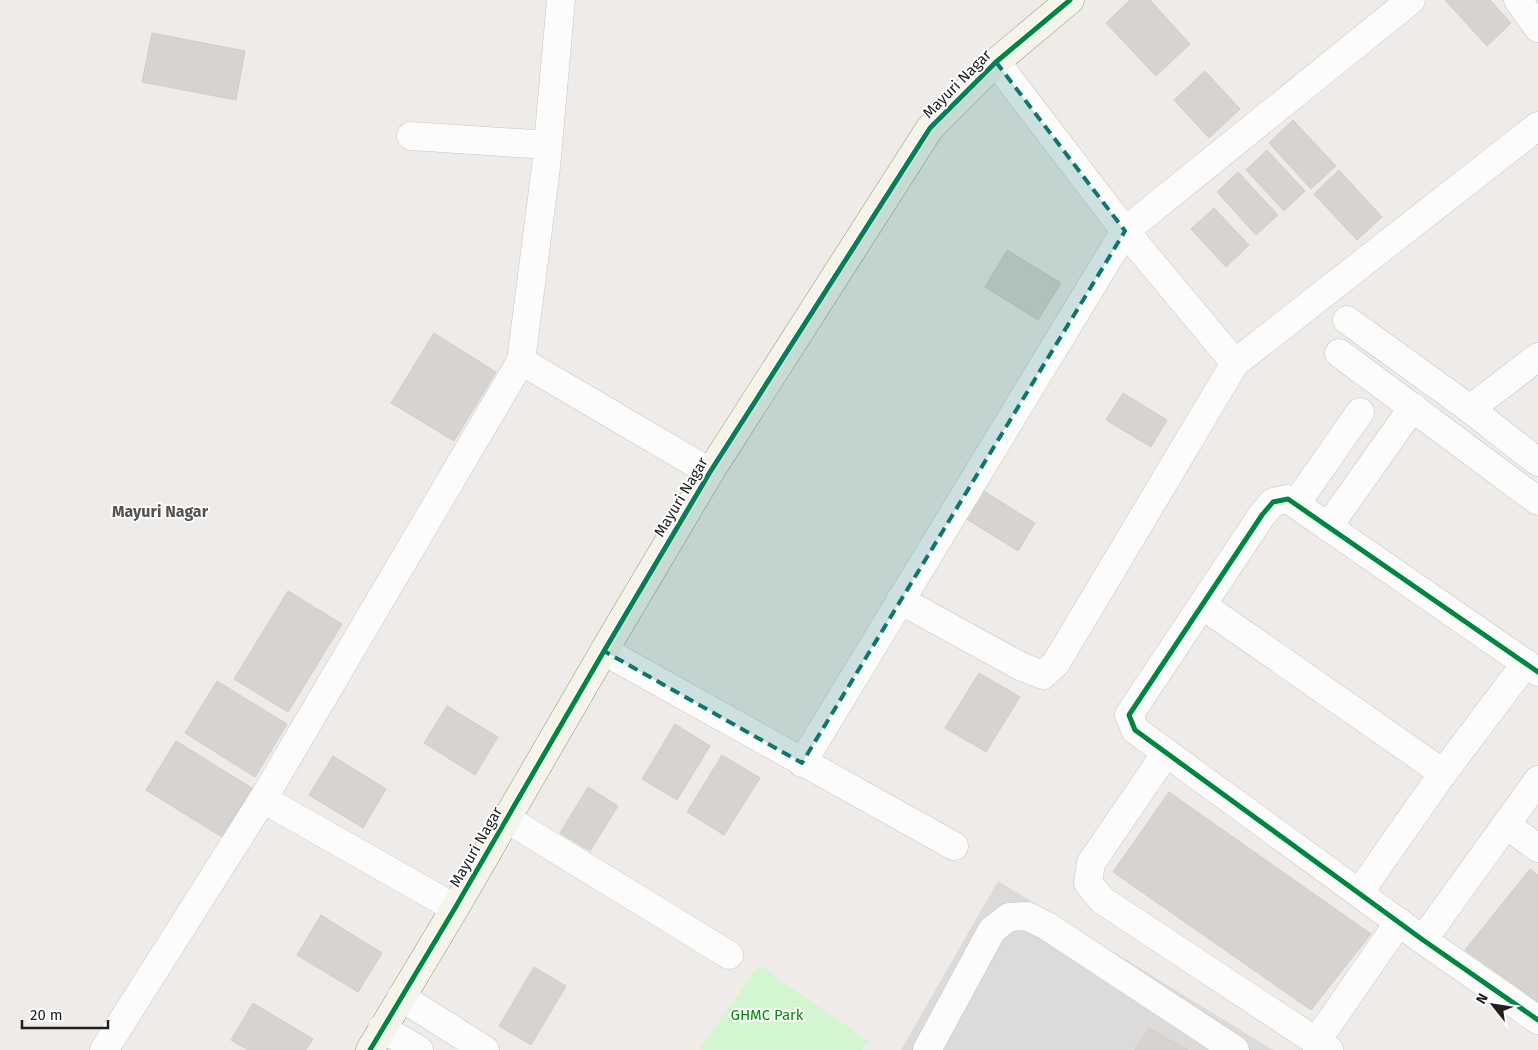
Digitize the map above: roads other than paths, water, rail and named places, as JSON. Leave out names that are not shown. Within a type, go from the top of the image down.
[{"type":"street","points":[[104,1050],[264,799],[520,361],[548,145],[561,0]]},
{"type":"street","name":"Mayuri Nagar","points":[[376,1039],[455,908],[710,472],[930,128],[996,62],[1070,0]]},
{"type":"street","points":[[802,762],[1125,231],[1411,0]]},
{"type":"street","points":[[1518,0],[1538,28]]},
{"type":"street","points":[[996,62],[1125,231],[1235,363]]},
{"type":"street","points":[[900,600],[1020,666],[1043,674],[1056,663],[1235,363],[1538,126]]},
{"type":"street","points":[[411,136],[548,145]]},
{"type":"street","points":[[1347,320],[1470,409],[1538,462]]},
{"type":"street","points":[[1339,353],[1538,501]]},
{"type":"street","points":[[1470,409],[1538,357]]},
{"type":"street","points":[[520,361],[710,472]]},
{"type":"street","points":[[1328,527],[1412,407]]},
{"type":"street","points":[[1296,504],[1360,412]]},
{"type":"street","points":[[1359,893],[1443,773],[1532,667],[1288,499],[1273,502],[1262,515],[1202,605],[1130,715],[1135,730],[1423,940],[1538,1020]]},
{"type":"street","points":[[1202,605],[1443,773]]},
{"type":"street","points":[[604,651],[954,846]]},
{"type":"street","points":[[1166,753],[1091,863],[1088,883],[1102,900],[1322,1046],[1398,922]]},
{"type":"street","points":[[1423,940],[1538,780]]},
{"type":"street","points":[[264,799],[455,908]]},
{"type":"street","points":[[507,819],[729,955]]},
{"type":"street","points":[[1506,825],[1538,848]]},
{"type":"street","points":[[927,1050],[992,930],[1009,917],[1027,916],[1047,926],[1234,1050]]},
{"type":"street","points":[[401,997],[486,1050]]},
{"type":"street","points":[[376,1039],[419,1050]]},
{"type":"district","name":"Mayuri Nagar","points":[[160,511]]},
{"type":"park label","name":"GHMC Park","points":[[767,1015]]}]
